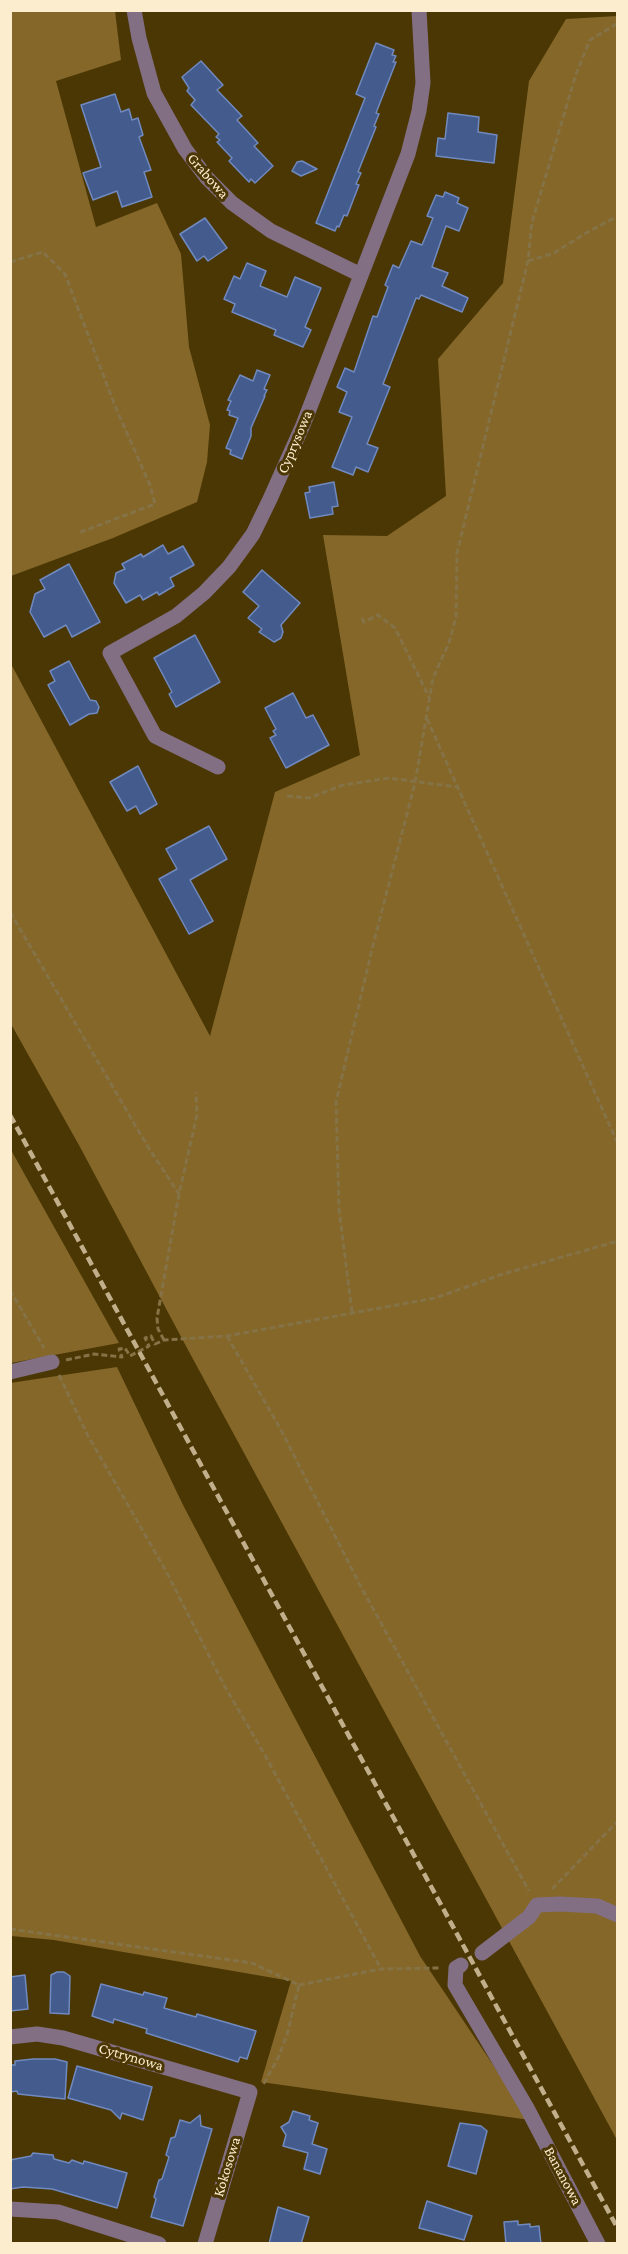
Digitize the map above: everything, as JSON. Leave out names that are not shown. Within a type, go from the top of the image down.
[{"type":"street","name":"Grabowa","points":[[135,10],[139,38],[154,93],[185,149],[207,178],[232,202],[271,231],[361,275]]},
{"type":"street","name":"Cyprysowa","points":[[218,767],[155,736],[110,653],[176,616],[204,593],[229,567],[253,534],[287,462],[408,154],[419,111],[423,83],[419,10]]},
{"type":"street","points":[[10,1372],[52,1362]]},
{"type":"street","points":[[482,1953],[529,1917],[537,1905],[597,1906],[618,1915]]},
{"type":"street","name":"Bananowa","points":[[458,1967],[455,1985],[527,2108],[598,2244]]},
{"type":"street","name":"Cytrynowa","points":[[10,2037],[37,2034],[63,2038],[249,2095]]},
{"type":"street","name":"Kokosowa","points":[[205,2244],[249,2095]]},
{"type":"street","points":[[10,2209],[58,2212],[159,2244]]},
{"type":"path","points":[[352,1312],[339,1209],[336,1102],[372,949],[416,783],[433,678],[449,643],[456,616],[457,553],[528,261],[532,222],[576,74],[590,40],[618,23]]},
{"type":"path","points":[[528,261],[554,253],[618,216]]},
{"type":"path","points":[[10,262],[43,252],[65,274],[115,406],[150,485],[155,504],[78,533]]},
{"type":"path","points":[[362,618],[364,621],[378,615],[395,628],[430,698]]},
{"type":"path","points":[[426,718],[618,1144]]},
{"type":"path","points":[[287,796],[309,798],[343,785],[389,778],[457,787]]},
{"type":"path","points":[[10,912],[148,1147],[179,1194]]},
{"type":"path","points":[[164,1340],[158,1329],[157,1318],[179,1194],[197,1115],[196,1092]]},
{"type":"path","points":[[52,1362],[94,1354],[122,1357],[119,1349],[125,1348],[130,1356],[149,1346],[146,1338],[151,1336],[155,1344],[164,1340],[227,1336],[435,1298],[503,1274],[618,1241]]},
{"type":"path","points":[[10,1290],[52,1362],[87,1434],[166,1571],[224,1685],[266,1757],[381,1969]]},
{"type":"path","points":[[227,1336],[281,1430],[360,1585],[537,1905],[618,1821]]},
{"type":"path","points":[[10,1929],[252,1963],[299,1985],[381,1969],[458,1967]]},
{"type":"path","points":[[249,2095],[265,2083],[278,2058],[287,2035],[299,1985]]},
{"type":"shaded area","points":[[11,10],[115,11],[121,60],[56,81],[96,227],[157,203],[181,254],[189,347],[210,425],[207,462],[197,502],[113,538],[11,576]]},
{"type":"shaded area","points":[[617,16],[617,2140],[80,1147],[11,1024],[10,662],[210,1036],[275,792],[360,755],[323,535],[387,536],[446,496],[438,359],[503,283],[529,81],[566,19]]},
{"type":"shaded area","points":[[11,1150],[119,1343],[11,1363]]},
{"type":"shaded area","points":[[117,1367],[183,1505],[420,1956],[530,2120],[261,2082],[291,1981],[54,1940],[11,1936],[10,1383]]},
{"type":"building","points":[[376,43],[394,50],[392,55],[396,56],[393,62],[396,62],[376,113],[379,114],[374,126],[376,127],[358,172],[361,173],[356,184],[359,185],[347,216],[344,215],[335,231],[316,223],[365,98],[356,94]]},
{"type":"building","points":[[201,61],[223,85],[217,90],[242,116],[237,120],[258,143],[254,146],[273,166],[255,183],[251,179],[249,182],[229,161],[232,158],[217,142],[220,140],[216,137],[219,134],[191,105],[195,100],[187,91],[189,88],[182,77]]},
{"type":"building","points":[[115,94],[121,112],[129,109],[132,120],[138,118],[143,135],[139,137],[151,170],[144,172],[152,197],[122,207],[117,191],[93,200],[83,173],[101,167],[81,105]]},
{"type":"building","points":[[448,113],[479,117],[478,132],[497,135],[494,163],[436,156],[438,138],[445,139]]},
{"type":"building","points":[[302,161],[317,169],[301,176],[292,171],[297,162]]},
{"type":"building","points":[[445,192],[459,198],[457,203],[468,208],[459,231],[446,226],[432,267],[448,273],[442,286],[468,298],[462,312],[421,295],[419,299],[416,298],[383,384],[390,387],[367,444],[378,448],[368,472],[356,467],[353,475],[332,467],[352,417],[339,412],[347,392],[337,387],[345,368],[354,372],[373,316],[377,317],[388,287],[385,285],[393,265],[399,268],[411,241],[422,245],[433,218],[427,216],[436,195],[443,197]]},
{"type":"building","points":[[205,218],[227,248],[208,261],[204,256],[197,261],[180,234]]},
{"type":"building","points":[[247,263],[266,271],[260,286],[287,297],[295,277],[321,288],[305,327],[311,330],[303,347],[274,335],[276,330],[232,312],[235,304],[224,299],[234,276],[240,279]]},
{"type":"building","points":[[257,370],[270,375],[264,389],[267,390],[265,396],[251,428],[251,436],[242,459],[230,454],[231,450],[226,448],[238,418],[229,415],[230,411],[227,410],[231,401],[228,400],[240,375],[253,381]]},
{"type":"building","points":[[334,482],[338,506],[332,507],[333,514],[310,518],[305,493],[310,492],[309,487]]},
{"type":"building","points":[[163,545],[168,554],[183,546],[194,565],[170,578],[174,586],[159,595],[157,592],[143,600],[140,595],[126,603],[114,583],[116,573],[125,569],[122,564],[141,554],[143,557]]},
{"type":"building","points":[[69,564],[100,622],[72,637],[66,625],[44,637],[30,612],[35,594],[45,589],[40,580]]},
{"type":"building","points":[[262,570],[300,603],[281,625],[283,632],[281,638],[274,642],[259,632],[262,629],[248,618],[259,606],[243,592]]},
{"type":"building","points":[[195,635],[220,682],[176,707],[169,694],[172,692],[154,658]]},
{"type":"building","points":[[69,661],[90,700],[96,701],[99,707],[97,713],[89,714],[70,725],[48,685],[55,681],[50,671]]},
{"type":"building","points":[[293,693],[306,718],[313,715],[329,745],[286,768],[270,738],[276,735],[273,731],[276,729],[265,708]]},
{"type":"building","points":[[138,766],[157,804],[140,814],[136,806],[127,811],[110,782]]},
{"type":"building","points":[[209,826],[227,859],[190,880],[213,921],[189,934],[159,879],[177,869],[166,849]]},
{"type":"building","points":[[64,1972],[70,1976],[69,2014],[50,2013],[51,1975]]},
{"type":"building","points":[[25,1975],[28,2009],[10,2011],[10,1977]]},
{"type":"building","points":[[101,1984],[143,1995],[144,1992],[167,1998],[164,2008],[196,2017],[197,2014],[256,2031],[247,2059],[240,2057],[238,2062],[146,2033],[147,2029],[114,2019],[113,2023],[92,2016]]},
{"type":"building","points":[[55,2059],[67,2062],[65,2099],[18,2094],[17,2091],[10,2092],[10,2065],[15,2065],[15,2061]]},
{"type":"building","points":[[77,2066],[152,2087],[143,2120],[122,2113],[120,2119],[111,2110],[68,2098]]},
{"type":"building","points":[[293,2111],[310,2116],[309,2120],[318,2123],[312,2144],[327,2149],[320,2174],[304,2169],[308,2153],[283,2146],[286,2135],[281,2127],[289,2122]]},
{"type":"building","points":[[200,2115],[201,2126],[212,2129],[183,2226],[151,2217],[159,2180],[162,2179],[169,2157],[166,2155],[171,2138],[175,2137],[180,2120],[190,2123]]},
{"type":"building","points":[[460,2123],[481,2126],[487,2131],[476,2174],[448,2166]]},
{"type":"building","points":[[33,2153],[53,2155],[54,2159],[69,2163],[72,2160],[83,2164],[84,2161],[127,2173],[117,2208],[52,2189],[23,2187],[10,2189],[10,2160],[31,2156]]},
{"type":"building","points":[[427,2201],[472,2216],[464,2240],[419,2228]]},
{"type":"building","points":[[278,2207],[309,2217],[301,2244],[269,2244]]},
{"type":"building","points":[[518,2221],[518,2225],[539,2226],[541,2244],[506,2244],[504,2222]]},
{"type":"railway","points":[[10,1115],[618,2229]]}]
